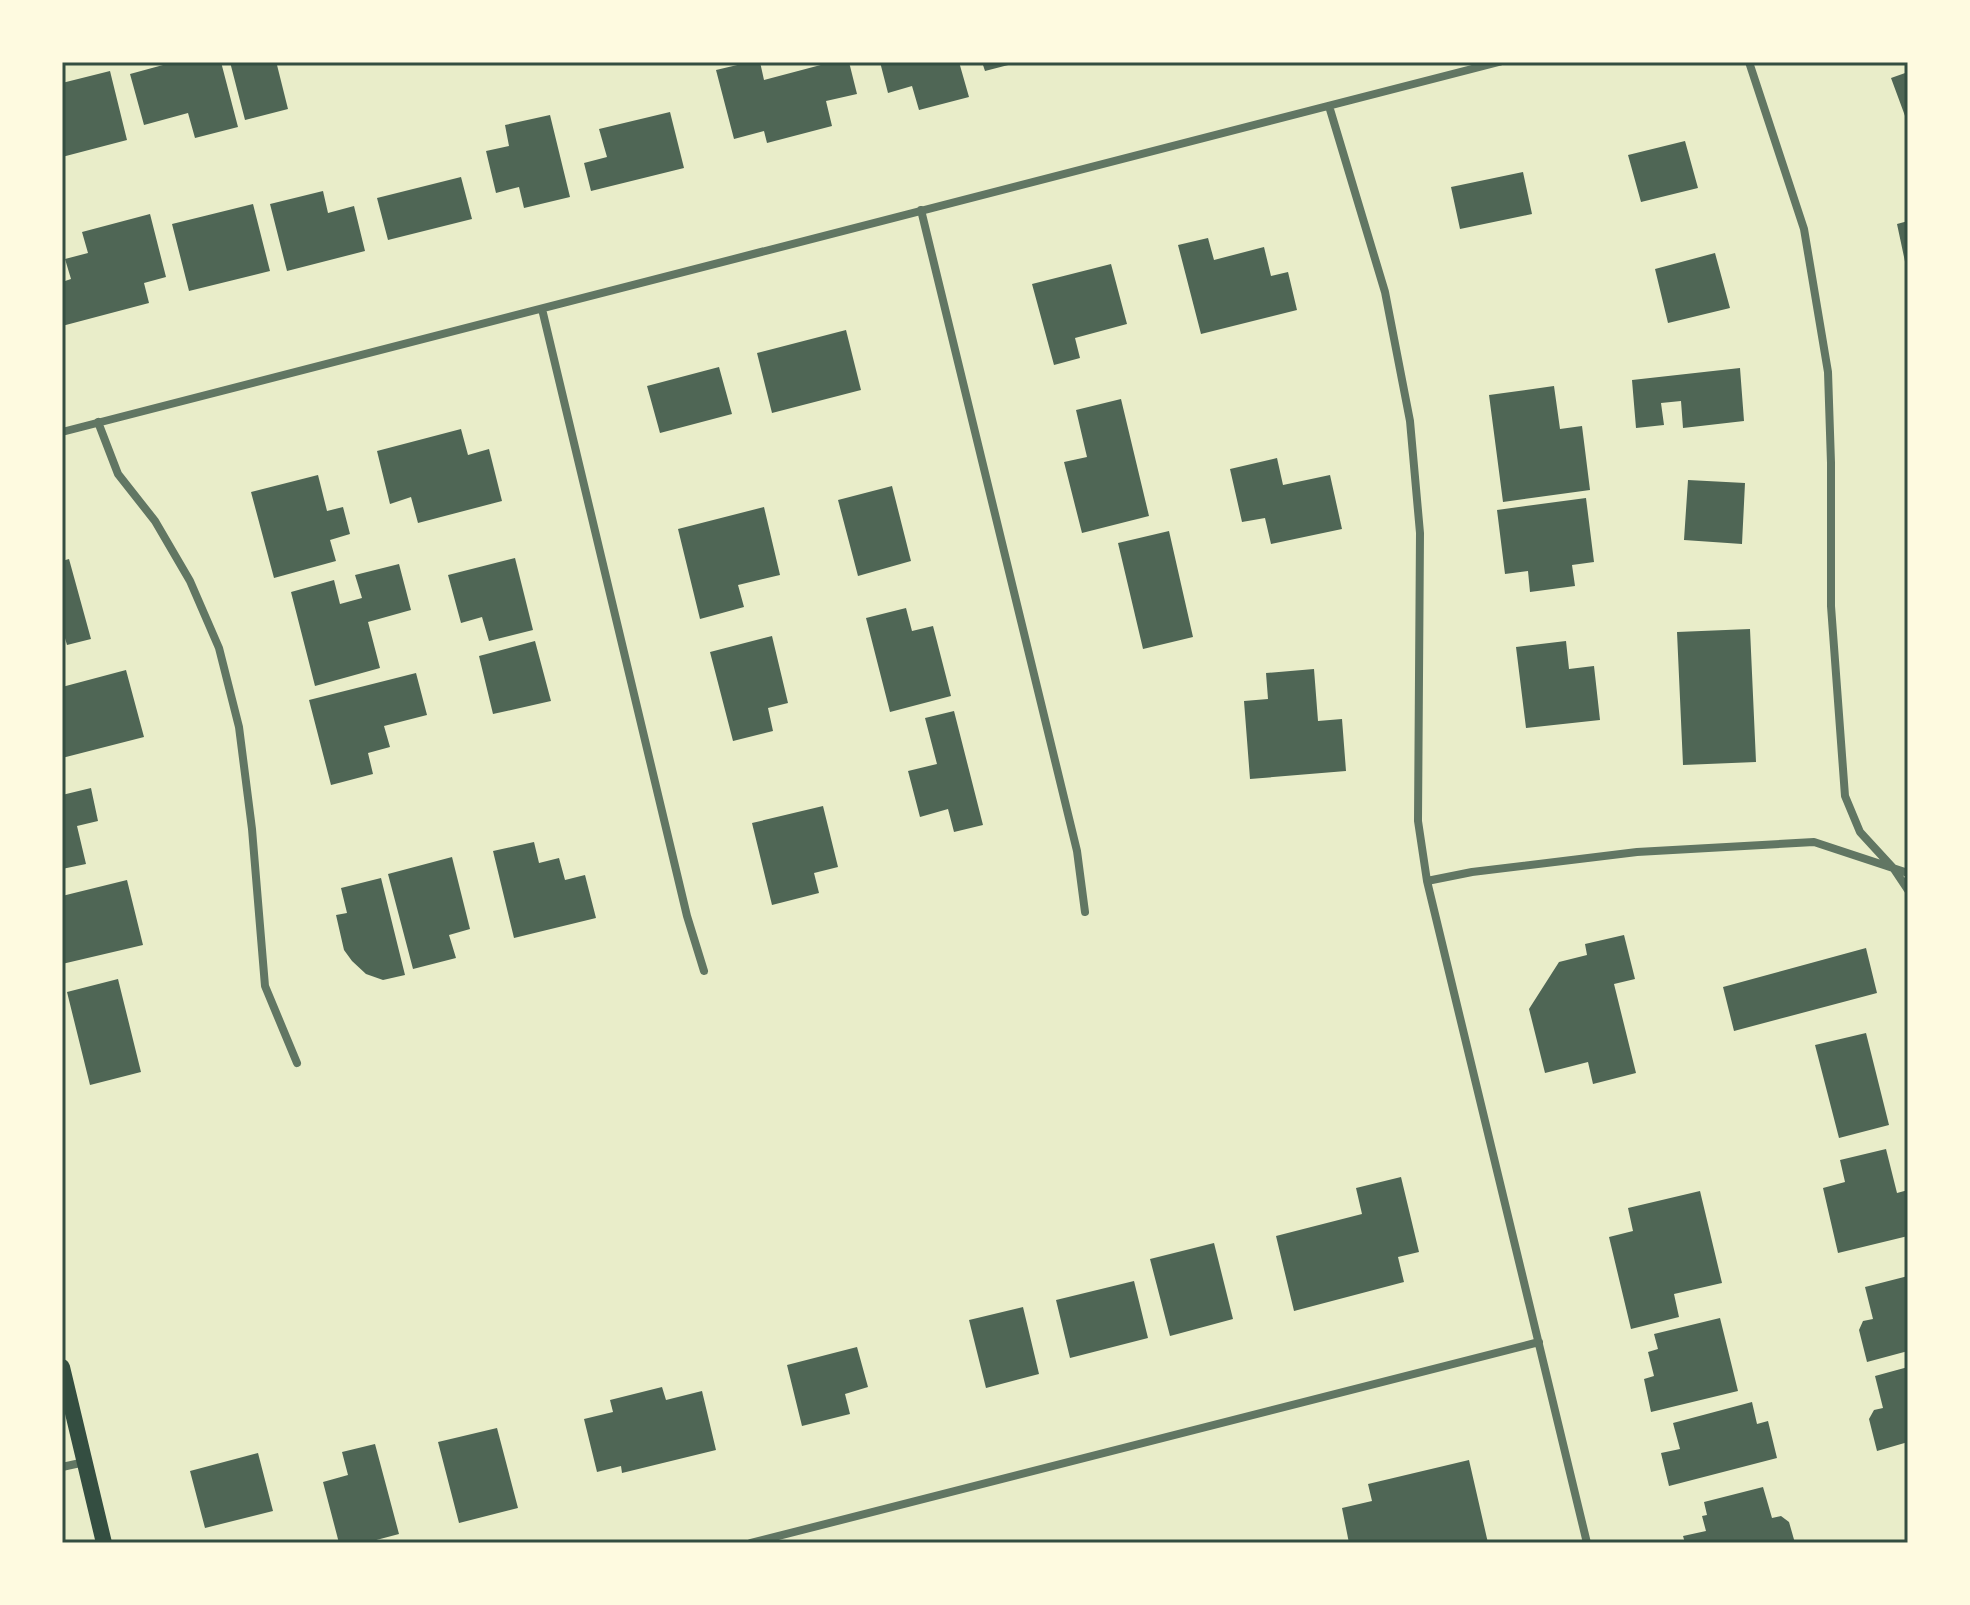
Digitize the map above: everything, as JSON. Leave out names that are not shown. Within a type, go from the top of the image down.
[{"type":"main road","points":[[62,1367],[104,1543]]},
{"type":"street","points":[[62,432],[1499,62]]},
{"type":"street","points":[[1749,62],[1804,229],[1828,372],[1831,606],[1845,796],[1860,832],[1894,869],[1908,890]]},
{"type":"street","points":[[1329,106],[1385,292],[1410,421],[1420,533],[1418,821],[1427,881],[1587,1543]]},
{"type":"street","points":[[921,210],[1074,836],[1085,912]]},
{"type":"street","points":[[542,309],[683,900],[704,971]]},
{"type":"street","points":[[98,422],[118,474],[155,521],[190,581],[219,648],[239,727],[252,829],[265,986],[297,1063]]},
{"type":"street","points":[[1427,881],[1472,872],[1637,852],[1814,842],[1908,873]]},
{"type":"street","points":[[751,1543],[1539,1342]]},
{"type":"street","points":[[62,1467],[85,1462]]},
{"type":"building","points":[[174,62],[221,62],[238,127],[195,138],[188,113],[144,125],[130,74]]},
{"type":"building","points":[[230,62],[285,62],[277,65],[288,109],[245,120]]},
{"type":"building","points":[[760,62],[764,80],[832,62],[849,62],[857,94],[826,101],[832,126],[767,143],[764,131],[734,139],[716,70]]},
{"type":"building","points":[[880,62],[959,62],[969,97],[919,110],[912,86],[888,93]]},
{"type":"building","points":[[982,62],[1016,62],[1016,63],[985,71]]},
{"type":"building","points":[[110,71],[127,140],[62,157],[62,83]]},
{"type":"building","points":[[1908,72],[1908,124],[1891,78]]},
{"type":"building","points":[[670,112],[684,168],[591,191],[584,163],[607,157],[599,129]]},
{"type":"building","points":[[550,115],[570,197],[524,208],[519,187],[496,193],[486,151],[509,146],[505,125]]},
{"type":"building","points":[[1685,141],[1698,188],[1641,202],[1628,155]]},
{"type":"building","points":[[1523,172],[1532,214],[1460,229],[1451,187]]},
{"type":"building","points":[[461,177],[472,219],[388,240],[377,198]]},
{"type":"building","points":[[323,191],[328,213],[354,206],[365,251],[287,271],[270,204]]},
{"type":"building","points":[[253,204],[270,271],[189,291],[172,224]]},
{"type":"building","points":[[150,214],[166,277],[144,283],[149,303],[62,326],[62,282],[71,279],[65,259],[88,253],[82,232]]},
{"type":"building","points":[[1908,221],[1908,271],[1907,271],[1897,224]]},
{"type":"building","points":[[1208,238],[1214,260],[1264,247],[1271,276],[1288,272],[1297,310],[1201,334],[1178,245]]},
{"type":"building","points":[[1715,253],[1730,308],[1668,323],[1655,269]]},
{"type":"building","points":[[1111,264],[1127,324],[1075,338],[1080,358],[1054,365],[1032,284]]},
{"type":"building","points":[[846,330],[861,390],[772,413],[757,353]]},
{"type":"building","points":[[719,367],[732,414],[660,433],[647,386]]},
{"type":"building","points":[[1740,368],[1744,421],[1683,428],[1681,401],[1661,403],[1664,425],[1636,428],[1632,380]]},
{"type":"building","points":[[1554,386],[1560,429],[1582,426],[1590,490],[1503,502],[1489,395]]},
{"type":"building","points":[[1121,399],[1149,516],[1082,533],[1064,462],[1087,457],[1076,410]]},
{"type":"building","points":[[461,429],[468,455],[489,449],[502,501],[418,523],[411,497],[390,504],[377,451]]},
{"type":"building","points":[[1277,458],[1283,485],[1330,475],[1342,529],[1271,544],[1265,518],[1242,522],[1230,469]]},
{"type":"building","points":[[318,475],[327,511],[343,507],[350,534],[330,540],[336,561],[274,578],[251,492]]},
{"type":"building","points":[[1688,480],[1745,483],[1742,544],[1684,540]]},
{"type":"building","points":[[892,486],[911,561],[858,576],[838,500]]},
{"type":"building","points":[[1586,498],[1594,562],[1572,565],[1575,586],[1530,592],[1528,571],[1505,574],[1497,510]]},
{"type":"building","points":[[764,507],[780,575],[738,585],[744,607],[700,619],[678,529]]},
{"type":"building","points":[[1169,531],[1193,637],[1143,649],[1118,543]]},
{"type":"building","points":[[515,558],[533,630],[489,641],[482,617],[461,623],[448,575]]},
{"type":"building","points":[[69,559],[91,639],[67,645],[62,628],[62,561]]},
{"type":"building","points":[[399,564],[411,610],[368,622],[380,668],[315,686],[291,592],[334,580],[340,604],[362,598],[355,575]]},
{"type":"building","points":[[906,608],[912,631],[933,626],[951,696],[890,712],[866,618]]},
{"type":"building","points":[[1750,629],[1756,762],[1683,765],[1677,632]]},
{"type":"building","points":[[772,636],[788,703],[768,708],[773,731],[733,741],[710,652]]},
{"type":"building","points":[[535,641],[551,701],[493,714],[479,656]]},
{"type":"building","points":[[1566,641],[1569,669],[1594,666],[1600,720],[1526,728],[1516,647]]},
{"type":"building","points":[[1314,669],[1318,721],[1342,719],[1346,771],[1250,779],[1244,701],[1268,699],[1266,673]]},
{"type":"building","points":[[126,670],[144,737],[62,758],[62,687]]},
{"type":"building","points":[[416,673],[427,715],[384,726],[390,747],[368,753],[373,774],[331,785],[309,700]]},
{"type":"building","points":[[954,711],[983,825],[954,832],[948,809],[920,817],[908,771],[937,764],[925,718]]},
{"type":"building","points":[[91,788],[98,821],[77,826],[86,864],[62,869],[62,795]]},
{"type":"building","points":[[823,806],[838,867],[814,873],[819,893],[772,905],[752,823]]},
{"type":"building","points":[[534,842],[539,863],[559,858],[565,880],[585,875],[596,918],[514,938],[493,851]]},
{"type":"building","points":[[452,857],[470,929],[449,935],[456,958],[413,969],[388,874]]},
{"type":"building","points":[[381,878],[405,975],[383,980],[366,974],[344,950],[336,915],[347,913],[341,888]]},
{"type":"building","points":[[127,880],[143,945],[62,964],[62,896]]},
{"type":"building","points":[[1624,935],[1635,979],[1614,984],[1636,1073],[1593,1084],[1588,1062],[1545,1073],[1529,1009],[1559,962],[1587,955],[1585,944]]},
{"type":"building","points":[[1866,948],[1877,993],[1734,1031],[1723,987]]},
{"type":"building","points":[[118,979],[141,1072],[90,1085],[67,992]]},
{"type":"building","points":[[1866,1033],[1889,1125],[1839,1138],[1815,1045]]},
{"type":"building","points":[[1886,1149],[1897,1193],[1908,1190],[1908,1236],[1838,1253],[1823,1188],[1845,1182],[1840,1160]]},
{"type":"building","points":[[1401,1177],[1419,1252],[1398,1257],[1404,1282],[1294,1311],[1276,1236],[1362,1214],[1356,1188]]},
{"type":"building","points":[[1700,1191],[1722,1283],[1674,1294],[1679,1317],[1631,1329],[1609,1237],[1633,1231],[1628,1208]]},
{"type":"building","points":[[1214,1243],[1233,1319],[1170,1336],[1150,1259]]},
{"type":"building","points":[[1908,1276],[1908,1351],[1867,1362],[1859,1330],[1863,1321],[1873,1319],[1865,1287]]},
{"type":"building","points":[[1134,1281],[1148,1338],[1070,1358],[1056,1300]]},
{"type":"building","points":[[1023,1307],[1039,1374],[986,1388],[969,1320]]},
{"type":"building","points":[[1720,1318],[1738,1391],[1651,1412],[1644,1379],[1654,1376],[1648,1352],[1658,1349],[1654,1334]]},
{"type":"building","points":[[857,1347],[868,1387],[845,1394],[850,1414],[802,1426],[787,1365]]},
{"type":"building","points":[[1908,1367],[1908,1442],[1877,1451],[1869,1419],[1874,1410],[1883,1408],[1875,1376]]},
{"type":"building","points":[[662,1387],[666,1400],[702,1391],[716,1450],[622,1473],[621,1466],[597,1472],[584,1419],[613,1412],[610,1400]]},
{"type":"building","points":[[1752,1402],[1757,1424],[1768,1421],[1777,1458],[1669,1486],[1661,1453],[1680,1449],[1673,1423]]},
{"type":"building","points":[[497,1428],[518,1508],[459,1523],[438,1442]]},
{"type":"building","points":[[375,1444],[399,1534],[365,1543],[339,1543],[323,1482],[348,1475],[342,1452]]},
{"type":"building","points":[[258,1453],[273,1511],[205,1528],[190,1471]]},
{"type":"building","points":[[1469,1460],[1488,1543],[1349,1543],[1342,1508],[1372,1501],[1368,1484]]},
{"type":"building","points":[[1763,1487],[1772,1518],[1781,1516],[1789,1522],[1795,1543],[1685,1543],[1683,1536],[1706,1531],[1702,1516],[1707,1515],[1704,1502]]}]
